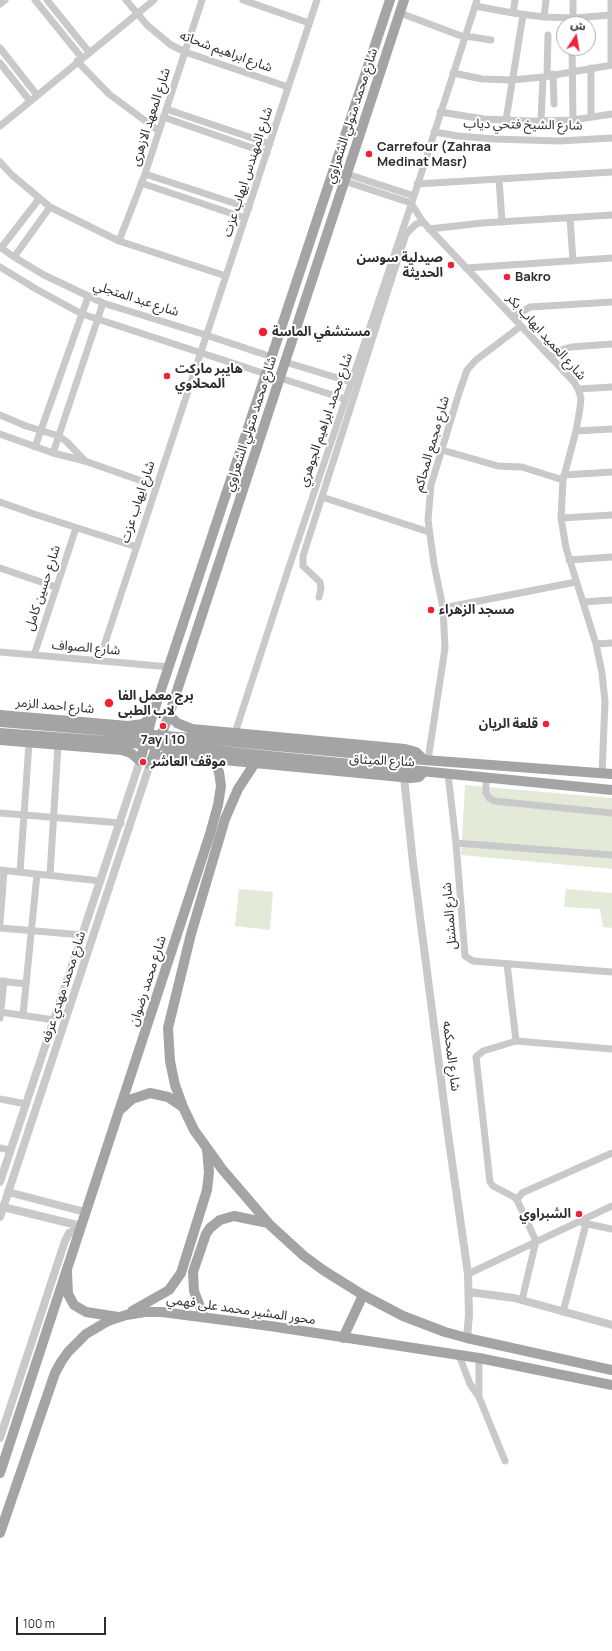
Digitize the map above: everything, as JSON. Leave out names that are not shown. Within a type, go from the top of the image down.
[{"type":"main road","name":"شارع محمد متولي الشعراوي","points":[[146,763],[152,717],[170,667],[272,357],[293,288],[390,0]]},
{"type":"main road","name":"شارع محمد متولي الشعراوي","points":[[146,763],[169,715],[404,0]]},
{"type":"main road","points":[[293,288],[301,293],[309,292]]},
{"type":"main road","points":[[288,304],[295,302],[300,304],[303,308]]},
{"type":"main road","points":[[180,636],[181,640],[186,644],[191,643],[194,640]]},
{"type":"main road","points":[[174,654],[178,651],[183,651],[188,658]]},
{"type":"main road","name":"شارع احمد الزمر","points":[[0,715],[128,726],[143,724],[152,717]]},
{"type":"main road","name":"شارع الميثاق","points":[[169,715],[177,723],[187,728],[405,749],[416,752],[426,760],[607,774]]},
{"type":"main road","points":[[0,722],[426,760]]},
{"type":"main road","points":[[122,750],[127,746],[131,738],[128,726]]},
{"type":"main road","points":[[186,756],[181,742],[187,728]]},
{"type":"main road","points":[[0,732],[200,749],[424,771]]},
{"type":"main road","points":[[0,740],[122,750],[134,754],[146,763]]},
{"type":"main road","name":"شارع الميثاق","points":[[146,763],[168,755],[186,756],[416,778],[419,777],[424,771],[612,790]]},
{"type":"main road","name":"شارع محمد رضوان","points":[[86,1212],[210,834],[218,805],[221,785],[218,772],[212,759]]},
{"type":"main road","name":"شارع محمد رضوان","points":[[207,1149],[194,1130],[183,1107],[172,1073],[168,1050],[168,1028],[193,926],[226,819],[238,789],[255,763]]},
{"type":"main road","points":[[221,785],[230,784],[238,789]]},
{"type":"main road","points":[[119,1112],[124,1104],[132,1099],[150,1093],[168,1097],[183,1107]]},
{"type":"main road","points":[[207,1149],[249,1202],[268,1223],[304,1256],[323,1270],[363,1295],[410,1319],[445,1332],[612,1370]]},
{"type":"main road","points":[[66,1268],[68,1294],[74,1305],[86,1312],[122,1316],[164,1294],[178,1279],[206,1190],[209,1172],[207,1149]]},
{"type":"main road","points":[[0,1472],[66,1268],[86,1212]]},
{"type":"main road","points":[[204,1317],[194,1291],[193,1272],[206,1234],[210,1228],[220,1220],[234,1216],[268,1223]]},
{"type":"main road","points":[[343,1338],[363,1295]]},
{"type":"main road","name":"محور المشير محمد على فهمي","points":[[0,1533],[55,1373],[61,1362],[72,1347],[86,1334],[122,1316],[145,1312],[162,1312],[204,1317],[479,1358],[612,1385]]},
{"type":"street","points":[[0,4],[5,0]]},
{"type":"street","points":[[35,0],[80,59],[114,99],[159,131]]},
{"type":"street","points":[[47,0],[89,52]]},
{"type":"street","name":"شارع ابراهيم شحاته","points":[[126,0],[158,36],[185,52],[288,87]]},
{"type":"street","points":[[0,126],[154,0]]},
{"type":"street","name":"شارع المعهد الازهرى","points":[[119,241],[145,174],[202,0]]},
{"type":"street","points":[[243,0],[309,23]]},
{"type":"street","name":"شارع المهندس ايهاب عزت","points":[[200,351],[249,208],[317,0]]},
{"type":"street","points":[[513,13],[515,0]]},
{"type":"street","points":[[544,17],[546,0]]},
{"type":"street","points":[[573,0],[573,16]]},
{"type":"street","points":[[453,74],[482,79],[512,80],[548,76],[612,65],[611,0]]},
{"type":"street","points":[[476,3],[523,15],[556,19]]},
{"type":"street","name":"شارع محمد ابراهيم الجوهري","points":[[235,733],[476,3]]},
{"type":"street","points":[[400,13],[464,37],[491,40]]},
{"type":"street","points":[[506,120],[523,15]]},
{"type":"street","points":[[596,17],[612,15]]},
{"type":"street","points":[[541,121],[548,76],[548,35]]},
{"type":"street","points":[[0,48],[37,95]]},
{"type":"street","points":[[572,56],[573,120]]},
{"type":"street","points":[[0,63],[30,101]]},
{"type":"street","points":[[591,68],[591,117]]},
{"type":"street","points":[[548,76],[554,104]]},
{"type":"street","points":[[166,109],[270,144]]},
{"type":"street","points":[[440,112],[464,117],[541,121],[573,120],[612,114]]},
{"type":"street","points":[[163,117],[267,153]]},
{"type":"street","name":"شارع الشيخ فتحي دياب","points":[[434,132],[458,136],[559,141],[612,138]]},
{"type":"street","points":[[0,162],[12,175],[50,207],[119,241],[226,276]]},
{"type":"street","points":[[416,184],[612,172]]},
{"type":"street","points":[[145,174],[249,208]]},
{"type":"street","points":[[345,177],[412,200]]},
{"type":"street","points":[[499,179],[502,222]]},
{"type":"street","points":[[141,183],[245,218]]},
{"type":"street","points":[[1,247],[39,199]]},
{"type":"street","name":"شارع العميد ايهاب بكر","points":[[412,200],[423,222],[429,229],[574,382],[578,389],[581,398],[576,431],[564,477],[561,518],[569,560],[596,644],[604,687],[604,731],[607,774]]},
{"type":"street","points":[[14,257],[50,207]]},
{"type":"street","points":[[429,229],[502,222],[612,215]]},
{"type":"street","points":[[570,218],[572,261]]},
{"type":"street","points":[[319,597],[321,586],[320,582],[306,570],[302,561],[406,234],[410,229],[423,222]]},
{"type":"street","name":"شارع عبد المتجلي","points":[[1,247],[14,257],[44,275],[88,297],[272,357]]},
{"type":"street","points":[[466,268],[612,258]]},
{"type":"street","points":[[0,267],[82,314],[200,351],[266,374]]},
{"type":"street","points":[[35,447],[88,297]]},
{"type":"street","points":[[512,317],[530,307],[612,302]]},
{"type":"street","points":[[53,453],[103,303]]},
{"type":"street","name":"شارع مجمع المحاكم","points":[[426,760],[445,648],[443,608],[429,532],[429,497],[467,370],[476,360],[520,326]]},
{"type":"street","points":[[550,357],[558,351],[571,347],[612,344]]},
{"type":"street","name":"شارع ايهاب عزت","points":[[100,661],[200,351]]},
{"type":"street","points":[[285,362],[351,382]]},
{"type":"street","points":[[280,378],[345,399]]},
{"type":"street","points":[[578,389],[612,387]]},
{"type":"street","points":[[0,415],[59,436],[67,442],[85,461]]},
{"type":"street","points":[[576,431],[612,429]]},
{"type":"street","points":[[0,434],[53,453],[85,461],[156,486]]},
{"type":"street","points":[[442,450],[498,466],[522,467],[564,477],[612,472]]},
{"type":"street","points":[[322,497],[429,532]]},
{"type":"street","points":[[0,502],[137,547]]},
{"type":"street","points":[[561,518],[612,515]]},
{"type":"street","name":"شارع حسين كامل","points":[[34,655],[76,528]]},
{"type":"street","points":[[569,560],[612,557]]},
{"type":"street","points":[[0,568],[56,587]]},
{"type":"street","points":[[443,608],[576,582]]},
{"type":"street","points":[[582,602],[612,600]]},
{"type":"street","points":[[596,644],[612,643]]},
{"type":"street","name":"شارع الصواف","points":[[0,652],[170,667]]},
{"type":"street","points":[[604,687],[612,687]]},
{"type":"street","points":[[604,731],[612,730]]},
{"type":"street","points":[[20,872],[29,743]]},
{"type":"street","points":[[50,875],[58,745]]},
{"type":"street","name":"شارع محمد مهدي عرفه","points":[[0,1182],[121,823],[146,763]]},
{"type":"street","name":"شارع محمد مهدي عرفه","points":[[0,1217],[146,763]]},
{"type":"street","name":"شارع المشتل","points":[[448,774],[456,842],[465,956],[473,961],[612,972]]},
{"type":"street","name":"شارع المحكمه","points":[[404,777],[413,863],[448,1139],[468,1274],[469,1292],[467,1338]]},
{"type":"street","points":[[486,778],[486,793],[489,798],[494,801],[612,813]]},
{"type":"street","points":[[0,813],[121,823]]},
{"type":"street","points":[[456,842],[612,855]]},
{"type":"street","points":[[0,923],[2,870],[101,881]]},
{"type":"street","points":[[22,1015],[37,874]]},
{"type":"street","points":[[0,928],[84,935]]},
{"type":"street","points":[[507,964],[516,1041]]},
{"type":"street","points":[[26,984],[2,981],[0,1014],[22,1015],[54,1020]]},
{"type":"street","points":[[522,1300],[536,1241],[518,1200],[493,1186],[490,1182],[476,1061],[477,1055],[483,1051],[516,1041],[612,1049]]},
{"type":"street","points":[[0,1099],[26,1104]]},
{"type":"street","points":[[15,1135],[20,1141],[25,1142]]},
{"type":"street","points":[[0,1148],[17,1151],[20,1157]]},
{"type":"street","points":[[518,1200],[522,1193],[612,1153]]},
{"type":"street","points":[[8,1192],[86,1212]]},
{"type":"street","points":[[468,1274],[612,1206]]},
{"type":"street","points":[[3,1207],[81,1227]]},
{"type":"street","points":[[577,1222],[612,1229]]},
{"type":"street","points":[[563,1312],[586,1224]]},
{"type":"street","points":[[0,1438],[64,1241],[69,1233],[81,1227]]},
{"type":"street","points":[[469,1292],[522,1300],[612,1325]]},
{"type":"street","points":[[459,1355],[470,1384],[479,1397],[505,1461]]},
{"type":"street","points":[[479,1358],[479,1397]]},
{"type":"green space","points":[[465,785],[612,798],[612,869],[461,855]]},
{"type":"green space","points":[[239,889],[273,892],[270,930],[235,926]]},
{"type":"green space","points":[[566,889],[612,893],[612,928],[603,927],[600,909],[564,907]]},
{"type":"place","name":"Carrefour (Zahraa Medinat Masr)","points":[[369,154]]},
{"type":"place","name":"صيدلية سوسن الحديثة","points":[[451,265]]},
{"type":"place","name":"Bakro","points":[[507,277]]},
{"type":"place","name":"مستشفي الماسة","points":[[263,332]]},
{"type":"place","name":"هايبر ماركت المحلاوي","points":[[167,376]]},
{"type":"place","name":"مسجد الزهراء","points":[[431,610]]},
{"type":"place","name":"برج معمل الفا لاب الطبى","points":[[109,703]]},
{"type":"place","name":"قلعة الريان","points":[[546,724]]},
{"type":"place","name":"7ay l 10","points":[[163,726]]},
{"type":"place","name":"موقف العاشر","points":[[143,762]]},
{"type":"place","name":"الشبراوي","points":[[579,1214]]}]
